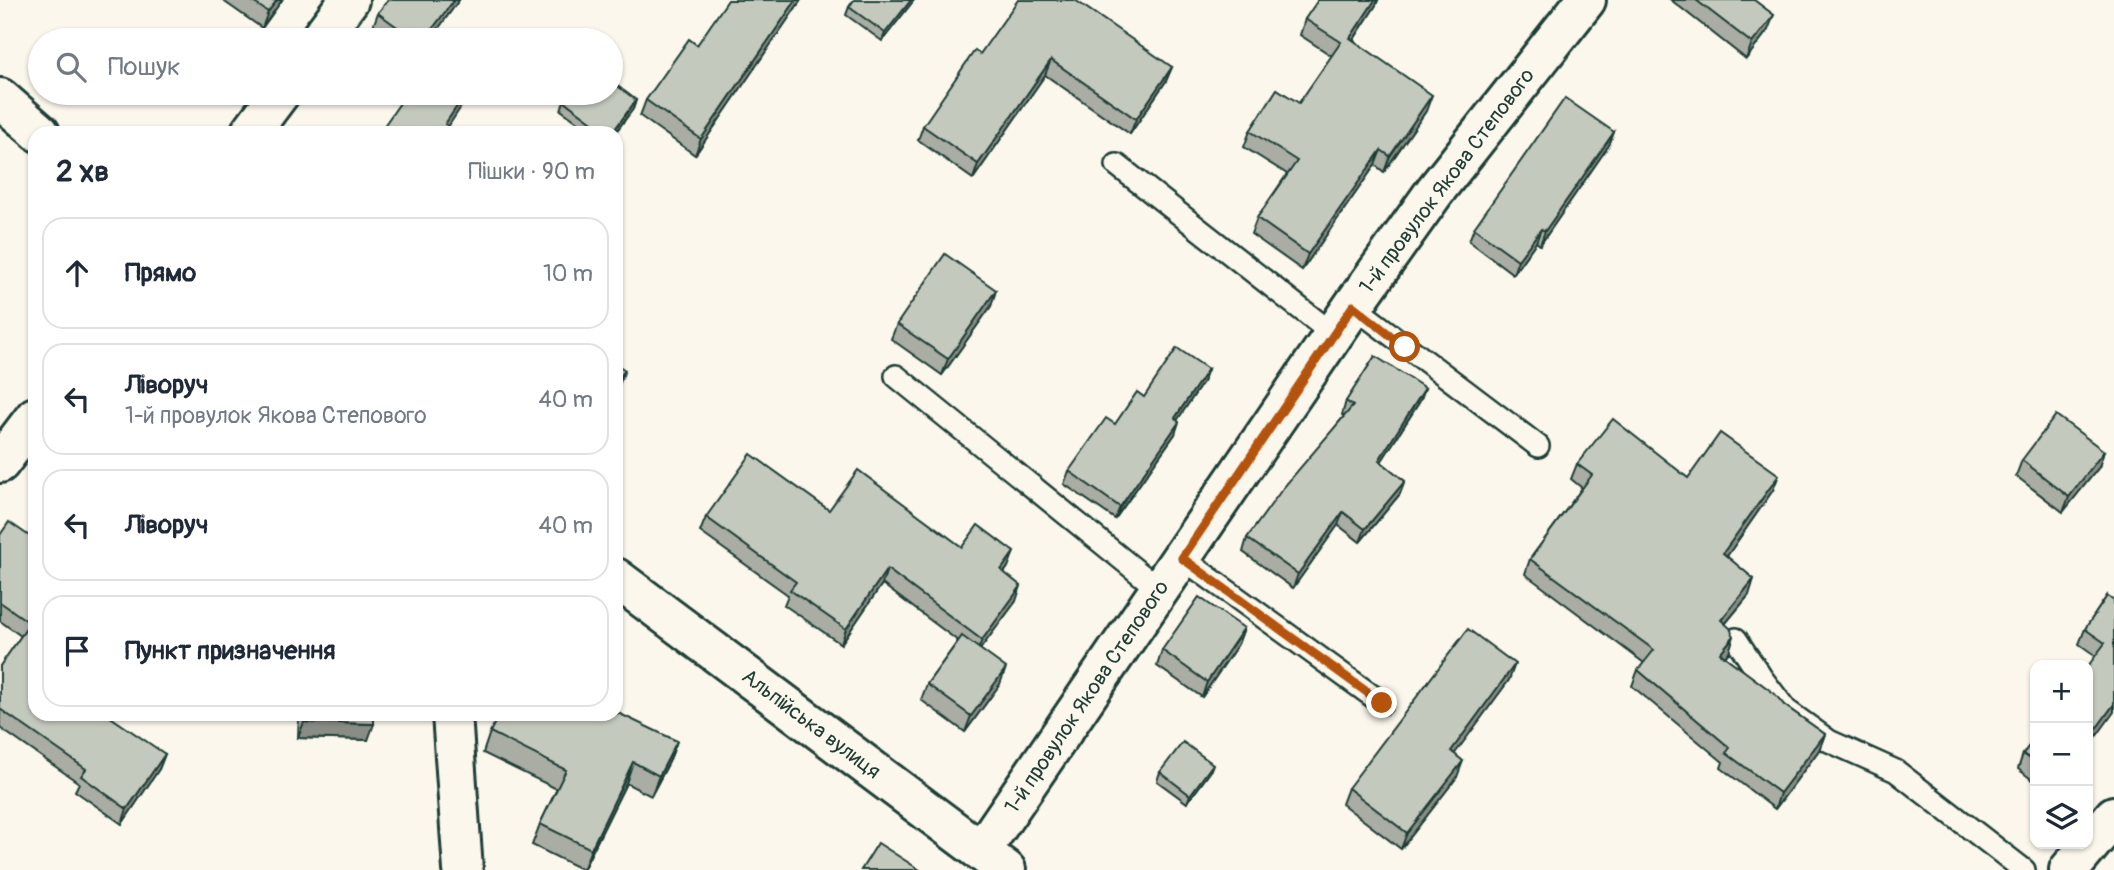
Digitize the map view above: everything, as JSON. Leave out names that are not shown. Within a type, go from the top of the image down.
[{"type":"street","points":[[328,28],[349,0]]},
{"type":"street","name":"1-й провулок Якова Степового","points":[[994,860],[1160,590],[1344,320],[1435,191],[1586,0]]},
{"type":"street","points":[[0,98],[32,126]]},
{"type":"street","points":[[255,126],[271,105]]},
{"type":"street","points":[[0,463],[28,426]]},
{"type":"street","name":"Альпійська вулиця","points":[[623,583],[994,860]]},
{"type":"street","points":[[452,721],[463,870]]},
{"type":"street","points":[[2069,870],[2114,816]]},
{"type":"lane","points":[[1117,165],[1344,320],[1538,446]]},
{"type":"lane","points":[[896,376],[1160,590]]},
{"type":"lane","points":[[1182,558],[1382,703]]},
{"type":"lane","points":[[1736,639],[1786,710],[1829,741],[1896,771],[2024,870]]},
{"type":"building","points":[[250,0],[277,0],[268,12]]},
{"type":"building","points":[[388,0],[454,0],[433,28],[399,28],[378,13]]},
{"type":"building","points":[[728,0],[796,0],[701,139],[646,100],[689,39],[697,45]]},
{"type":"building","points":[[854,0],[911,0],[885,33],[849,7]]},
{"type":"building","points":[[1018,0],[1075,0],[1172,67],[1136,119],[1051,60],[978,164],[923,126],[975,50],[980,54]]},
{"type":"building","points":[[1318,0],[1375,0],[1350,38],[1432,95],[1390,156],[1381,150],[1308,254],[1257,218],[1297,161],[1250,131],[1277,89],[1299,103],[1341,42],[1305,19]]},
{"type":"building","points":[[1696,0],[1754,0],[1774,15],[1752,43]]},
{"type":"building","points":[[623,90],[636,100],[617,126],[598,126],[569,105],[623,105]]},
{"type":"building","points":[[1565,98],[1614,132],[1545,231],[1541,229],[1518,260],[1474,228]]},
{"type":"building","points":[[399,105],[458,105],[445,124],[448,126],[384,126]]},
{"type":"building","points":[[945,254],[996,290],[948,359],[897,324]]},
{"type":"building","points":[[1177,348],[1208,369],[1175,418],[1179,422],[1120,507],[1069,471],[1106,418],[1115,424],[1137,392],[1144,397]]},
{"type":"building","points":[[1375,356],[1425,388],[1379,460],[1405,481],[1365,529],[1343,512],[1298,574],[1247,538],[1283,488],[1353,406],[1346,401]]},
{"type":"building","points":[[2056,415],[2104,451],[2069,497],[2022,460]]},
{"type":"building","points":[[1613,419],[1688,478],[1720,433],[1779,475],[1723,553],[1754,579],[1721,620],[1734,636],[1720,653],[1825,734],[1780,793],[1726,753],[1730,748],[1638,670],[1654,650],[1530,559],[1592,475],[1577,464]]},
{"type":"building","points":[[751,454],[829,510],[858,470],[962,547],[978,525],[1014,552],[1001,570],[1021,586],[982,640],[887,569],[846,629],[790,590],[796,582],[706,517]]},
{"type":"building","points":[[9,522],[28,535],[28,622],[0,602],[0,535]]},
{"type":"building","points":[[2107,596],[2114,601],[2114,704],[2093,733],[2092,660],[2105,643],[2085,629]]},
{"type":"building","points":[[1199,597],[1244,628],[1207,682],[1162,650]]},
{"type":"building","points":[[28,626],[28,721],[116,721],[165,754],[127,809],[81,776],[86,769],[0,709],[0,666]]},
{"type":"building","points":[[1468,629],[1515,664],[1451,751],[1463,761],[1407,833],[1348,788]]},
{"type":"building","points":[[962,636],[1006,668],[971,716],[927,684]]},
{"type":"building","points":[[623,715],[677,741],[659,776],[633,762],[591,849],[540,824],[566,770],[490,732],[496,721],[623,721]]},
{"type":"building","points":[[374,721],[374,724],[304,722]]},
{"type":"building","points":[[1183,742],[1213,764],[1190,795],[1160,772]]},
{"type":"building","points":[[2030,745],[2030,759],[2023,754]]},
{"type":"building","points":[[878,843],[920,870],[861,870]]},
{"type":"route","points":[[1382,703],[1182,558],[1353,306],[1405,347]]}]
